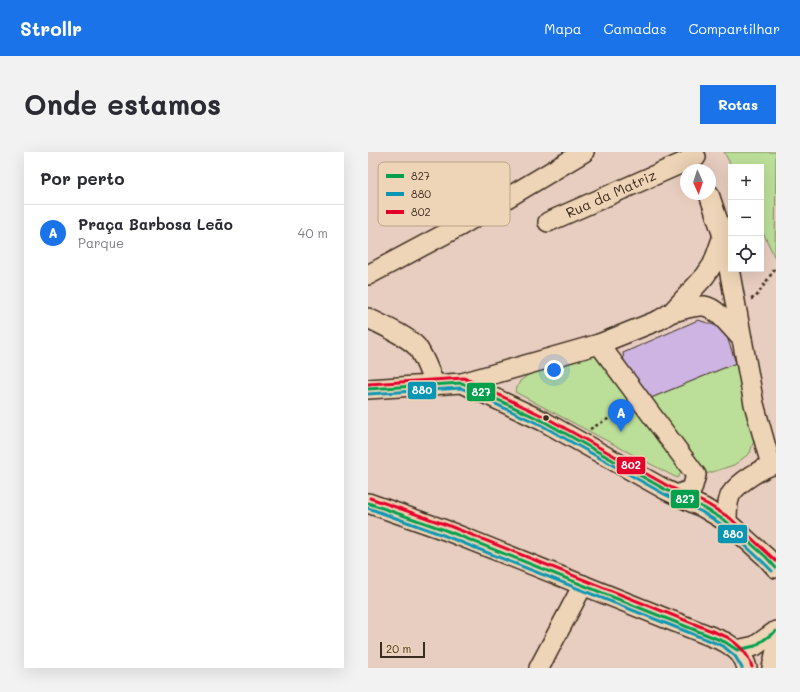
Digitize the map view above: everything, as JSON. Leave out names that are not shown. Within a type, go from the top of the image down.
[{"type":"street","points":[[510,196],[584,152]]},
{"type":"street","name":"Rua da Matriz","points":[[548,222],[697,160]]},
{"type":"street","points":[[711,200],[723,236],[754,404],[774,464],[747,478],[731,494],[727,522]]},
{"type":"street","points":[[368,275],[460,226]]},
{"type":"street","points":[[368,389],[462,383],[599,344],[659,320],[672,312],[705,276],[713,264],[723,236]]},
{"type":"street","points":[[672,312],[702,306],[710,308],[718,313],[742,339]]},
{"type":"street","points":[[368,318],[398,334],[416,346],[435,384]]},
{"type":"street","points":[[599,344],[696,475],[692,489],[676,495]]},
{"type":"street","points":[[462,383],[543,421],[676,495],[704,508],[727,522],[776,568]]},
{"type":"street","points":[[368,503],[445,530],[726,642],[737,650],[744,658],[747,668]]},
{"type":"street","points":[[539,668],[583,585]]},
{"type":"street","points":[[737,650],[755,646],[776,631]]},
{"type":"path","points":[[736,304],[756,297],[776,267]]},
{"type":"path","points":[[574,438],[640,400]]},
{"type":"green space","points":[[724,152],[776,152],[775,258],[764,234],[764,164],[730,164]]},
{"type":"green space","points":[[594,355],[682,472],[677,478],[515,392],[520,381],[531,373]]},
{"type":"green space","points":[[736,363],[755,437],[750,453],[734,465],[703,475],[646,400]]},
{"type":"building","points":[[698,320],[724,328],[736,363],[646,400],[624,362],[623,353]]},
{"type":"transit line","name":"802","points":[[368,384],[464,378],[545,417],[668,486],[707,504],[730,518],[776,561]]},
{"type":"transit line","name":"827","points":[[368,389],[462,383],[543,421],[666,490],[704,508],[727,522],[776,568]]},
{"type":"transit line","name":"880","points":[[368,394],[461,388],[541,425],[664,494],[702,512],[724,526],[772,571]]},
{"type":"transit line","name":"802","points":[[370,498],[447,525],[727,637],[742,650],[752,667]]},
{"type":"transit line","name":"827","points":[[368,503],[445,530],[725,642],[737,650],[755,646],[776,631]]},
{"type":"transit line","name":"880","points":[[368,508],[443,535],[723,646],[735,656],[742,668]]},
{"type":"place","name":"Praça Barbosa Leão","points":[[621,432]]}]
